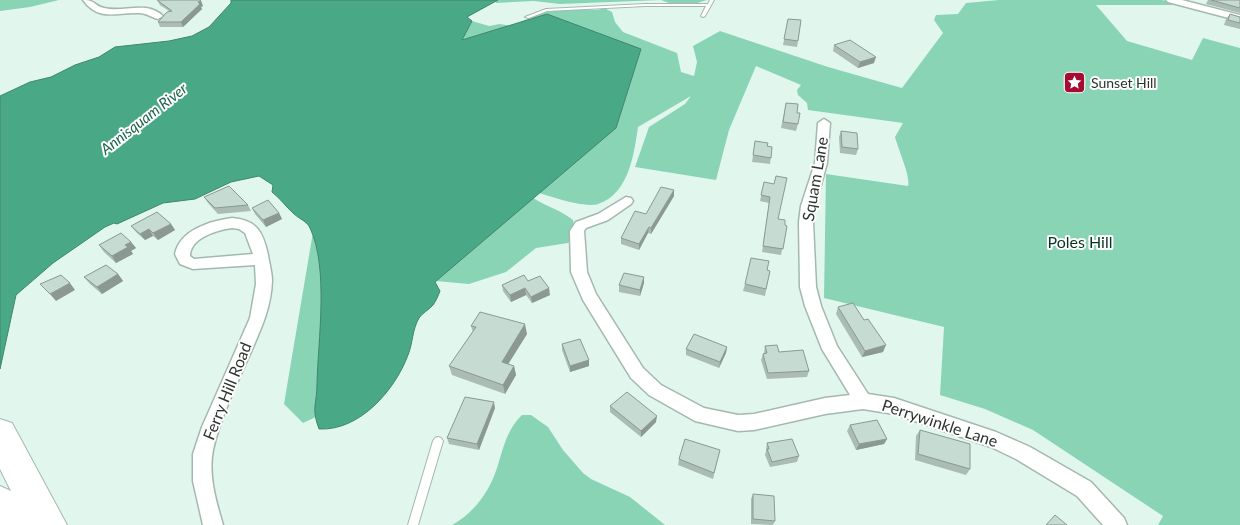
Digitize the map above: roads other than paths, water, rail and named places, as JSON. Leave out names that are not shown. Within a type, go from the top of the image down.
[{"type":"highway","points":[[2,437],[48,525]]},
{"type":"highway","points":[[0,504],[9,525]]},
{"type":"street","points":[[88,0],[93,8],[102,12],[142,10],[158,16]]},
{"type":"street","points":[[1171,0],[1240,18]]},
{"type":"street","name":"Squam Lane","points":[[824,123],[821,163],[808,206],[806,222],[808,288],[830,349],[863,401]]},
{"type":"street","name":"Perrywinkle Lane","points":[[626,201],[603,217],[581,225],[577,231],[579,272],[589,296],[637,373],[656,390],[701,415],[738,423],[754,422],[826,406],[863,401],[894,406],[996,440],[1068,478],[1084,489],[1118,525]]},
{"type":"street","name":"Ferry Hill Road","points":[[213,525],[206,504],[202,468],[203,454],[234,369],[259,315],[264,279],[261,259]]},
{"type":"lane","points":[[527,17],[546,10],[710,2],[703,16]]},
{"type":"lane","points":[[413,525],[438,441]]},
{"type":"water","name":"Annisquam River","points":[[231,0],[498,0],[467,17],[472,21],[462,40],[547,14],[641,49],[616,128],[435,282],[440,291],[433,305],[419,318],[408,355],[394,382],[374,406],[362,416],[334,428],[319,429],[315,416],[321,304],[321,283],[316,244],[309,226],[272,192],[273,185],[259,176],[231,182],[195,199],[163,203],[117,224],[114,223],[105,227],[53,263],[16,295],[0,369],[0,96],[30,82],[51,77],[75,65],[99,57],[115,47],[169,41],[192,36],[209,27],[231,3]]},
{"type":"place","name":"Sunset Hill","points":[[1075,83]]},
{"type":"park label","name":"Poles Hill","points":[[1080,242]]}]
